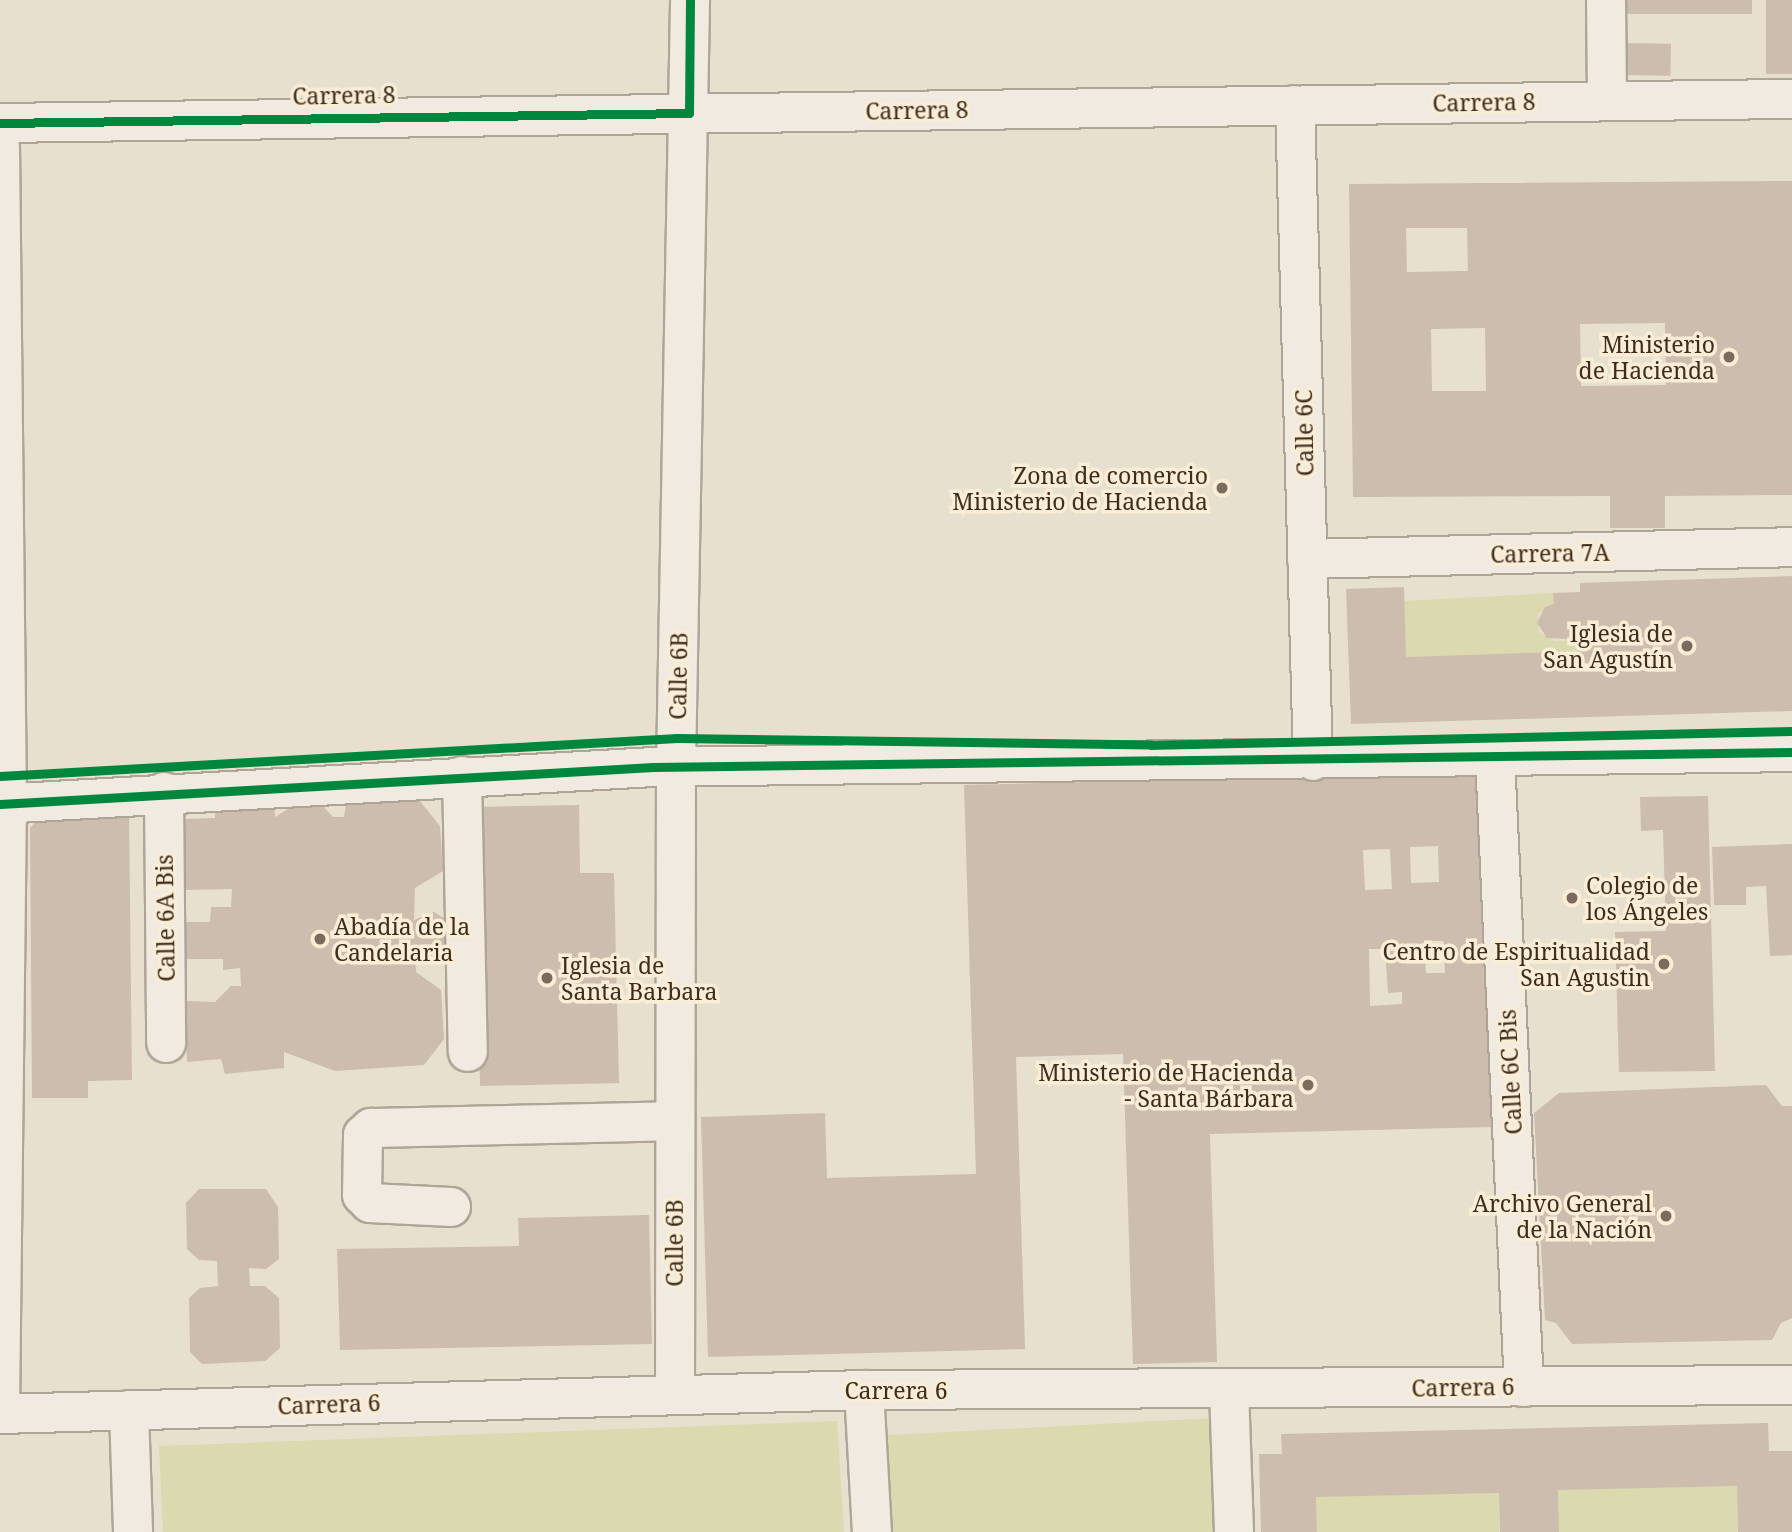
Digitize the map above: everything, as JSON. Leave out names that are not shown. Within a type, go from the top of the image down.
[{"type":"street","name":"Calle 6B","points":[[675,1395],[673,1121],[676,767],[690,0]]},
{"type":"street","points":[[1606,0],[1607,101]]},
{"type":"street","name":"Carrera 8","points":[[0,123],[1792,99]]},
{"type":"street","name":"Calle 6C","points":[[1295,105],[1313,761]]},
{"type":"street","points":[[0,147],[4,803],[0,1414]]},
{"type":"street","name":"Carrera 7A","points":[[1307,559],[1792,547]]},
{"type":"street","points":[[4,803],[462,776],[676,767],[1313,761],[1792,752]]},
{"type":"street","name":"Calle 6C Bis","points":[[1495,758],[1524,1387]]},
{"type":"street","points":[[462,776],[468,1052]]},
{"type":"street","name":"Calle 6A Bis","points":[[164,792],[166,1044]]},
{"type":"street","points":[[450,1207],[370,1203],[362,1195],[363,1135],[371,1128],[673,1121]]},
{"type":"street","name":"Carrera 6","points":[[0,1414],[864,1390],[1792,1385]]},
{"type":"street","points":[[1228,1389],[1234,1532]]},
{"type":"street","points":[[864,1390],[873,1532]]},
{"type":"street","points":[[129,1410],[133,1532]]},
{"type":"green space","points":[[1553,593],[1554,604],[1538,614],[1539,632],[1555,641],[1582,640],[1582,651],[1406,657],[1404,601]]},
{"type":"green space","points":[[1214,1418],[1220,1532],[885,1532],[879,1436]]},
{"type":"green space","points":[[837,1421],[844,1532],[163,1532],[159,1446]]},
{"type":"green space","points":[[1737,1486],[1738,1532],[1559,1532],[1558,1489]]},
{"type":"green space","points":[[1499,1493],[1500,1532],[1317,1532],[1316,1496]]},
{"type":"building","points":[[1623,0],[1752,0],[1752,14],[1623,14]]},
{"type":"building","points":[[1766,0],[1792,0],[1792,74],[1766,74]]},
{"type":"building","points":[[1622,43],[1671,44],[1670,76],[1621,75]]},
{"type":"building","name":"Ministerio de Hacienda","points":[[1792,181],[1792,495],[1665,496],[1665,528],[1610,528],[1610,496],[1353,497],[1349,184]],"holes":[[[1406,228],[1467,228],[1468,271],[1407,272]],[[1665,323],[1666,385],[1581,386],[1580,324]],[[1485,328],[1486,391],[1432,391],[1431,329]]]},
{"type":"building","name":"Iglesia de San Agustín","points":[[1792,576],[1792,711],[1351,724],[1346,589],[1404,587],[1406,657],[1582,651],[1582,640],[1547,638],[1537,623],[1545,607],[1554,604],[1553,593],[1580,592],[1580,583]]},
{"type":"building","name":"Ministerio de Hacienda - Santa Bárbara","points":[[1482,772],[1493,1127],[1210,1134],[1217,1362],[1133,1364],[1123,1054],[1016,1057],[1025,1349],[708,1357],[701,1117],[825,1113],[827,1178],[976,1174],[964,785]],"holes":[[[1438,846],[1439,882],[1411,883],[1410,847]],[[1390,849],[1392,889],[1365,890],[1363,850]],[[1424,941],[1444,941],[1445,973],[1426,973]],[[1369,949],[1385,949],[1388,993],[1402,992],[1402,1004],[1370,1006]]]},
{"type":"building","name":"Centro de Espiritualidad San Agustin","points":[[1708,796],[1715,1071],[1619,1072],[1615,932],[1666,931],[1663,830],[1641,831],[1640,797]]},
{"type":"building","name":"Abadía de la Candelaria","points":[[419,800],[440,826],[443,871],[415,888],[414,920],[434,912],[452,923],[447,955],[436,959],[415,953],[416,972],[441,990],[444,1039],[424,1065],[335,1071],[284,1052],[284,1068],[225,1074],[221,1059],[187,1062],[186,1001],[215,1002],[231,986],[241,986],[240,968],[223,970],[223,959],[185,959],[185,922],[210,922],[211,907],[231,907],[232,889],[184,890],[182,819],[215,818],[216,804],[274,801],[275,817],[298,803],[319,802],[333,817],[344,817],[346,805],[353,802]]},
{"type":"building","name":"Iglesia de Santa Barbara","points":[[579,805],[580,873],[614,873],[619,1083],[480,1086],[474,807]]},
{"type":"building","points":[[129,811],[132,1080],[88,1081],[88,1098],[32,1098],[30,828],[37,820]]},
{"type":"building","points":[[1792,844],[1792,955],[1770,956],[1766,886],[1746,887],[1746,905],[1714,905],[1712,847]]},
{"type":"building","name":"Archivo General de la Nación","points":[[1766,1085],[1782,1106],[1792,1106],[1792,1318],[1781,1323],[1772,1340],[1572,1344],[1556,1323],[1545,1320],[1534,1113],[1559,1093]]},
{"type":"building","points":[[199,1189],[266,1189],[278,1207],[279,1259],[266,1269],[249,1268],[250,1286],[265,1286],[279,1298],[280,1348],[265,1361],[202,1364],[190,1352],[189,1298],[200,1288],[218,1286],[217,1261],[199,1260],[187,1249],[186,1203]]},
{"type":"building","points":[[649,1215],[652,1344],[340,1350],[337,1249],[519,1246],[518,1218]]},
{"type":"building","points":[[1768,1423],[1769,1451],[1792,1451],[1792,1532],[1738,1532],[1737,1486],[1558,1490],[1559,1532],[1500,1532],[1499,1493],[1316,1497],[1317,1532],[1261,1532],[1259,1454],[1282,1454],[1281,1434]]},
{"type":"cycle path","points":[[0,123],[689,113],[690,0]]},
{"type":"cycle path","points":[[0,776],[677,738],[1151,745],[1792,731]]},
{"type":"cycle path","points":[[0,804],[653,767],[1792,752]]},
{"type":"place","name":"Ministerio de Hacienda","points":[[1729,357]]},
{"type":"place","name":"Zona de comercio Ministerio de Hacienda","points":[[1222,488]]},
{"type":"place","name":"Iglesia de San Agustín","points":[[1687,646]]},
{"type":"place","name":"Colegio de los Ángeles","points":[[1572,898]]},
{"type":"place","name":"Abadía de la Candelaria","points":[[320,939]]},
{"type":"place","name":"Centro de Espiritualidad San Agustin","points":[[1664,964]]},
{"type":"place","name":"Iglesia de Santa Barbara","points":[[547,978]]},
{"type":"place","name":"Ministerio de Hacienda - Santa Bárbara","points":[[1308,1085]]},
{"type":"place","name":"Archivo General de la Nación","points":[[1666,1216]]}]
